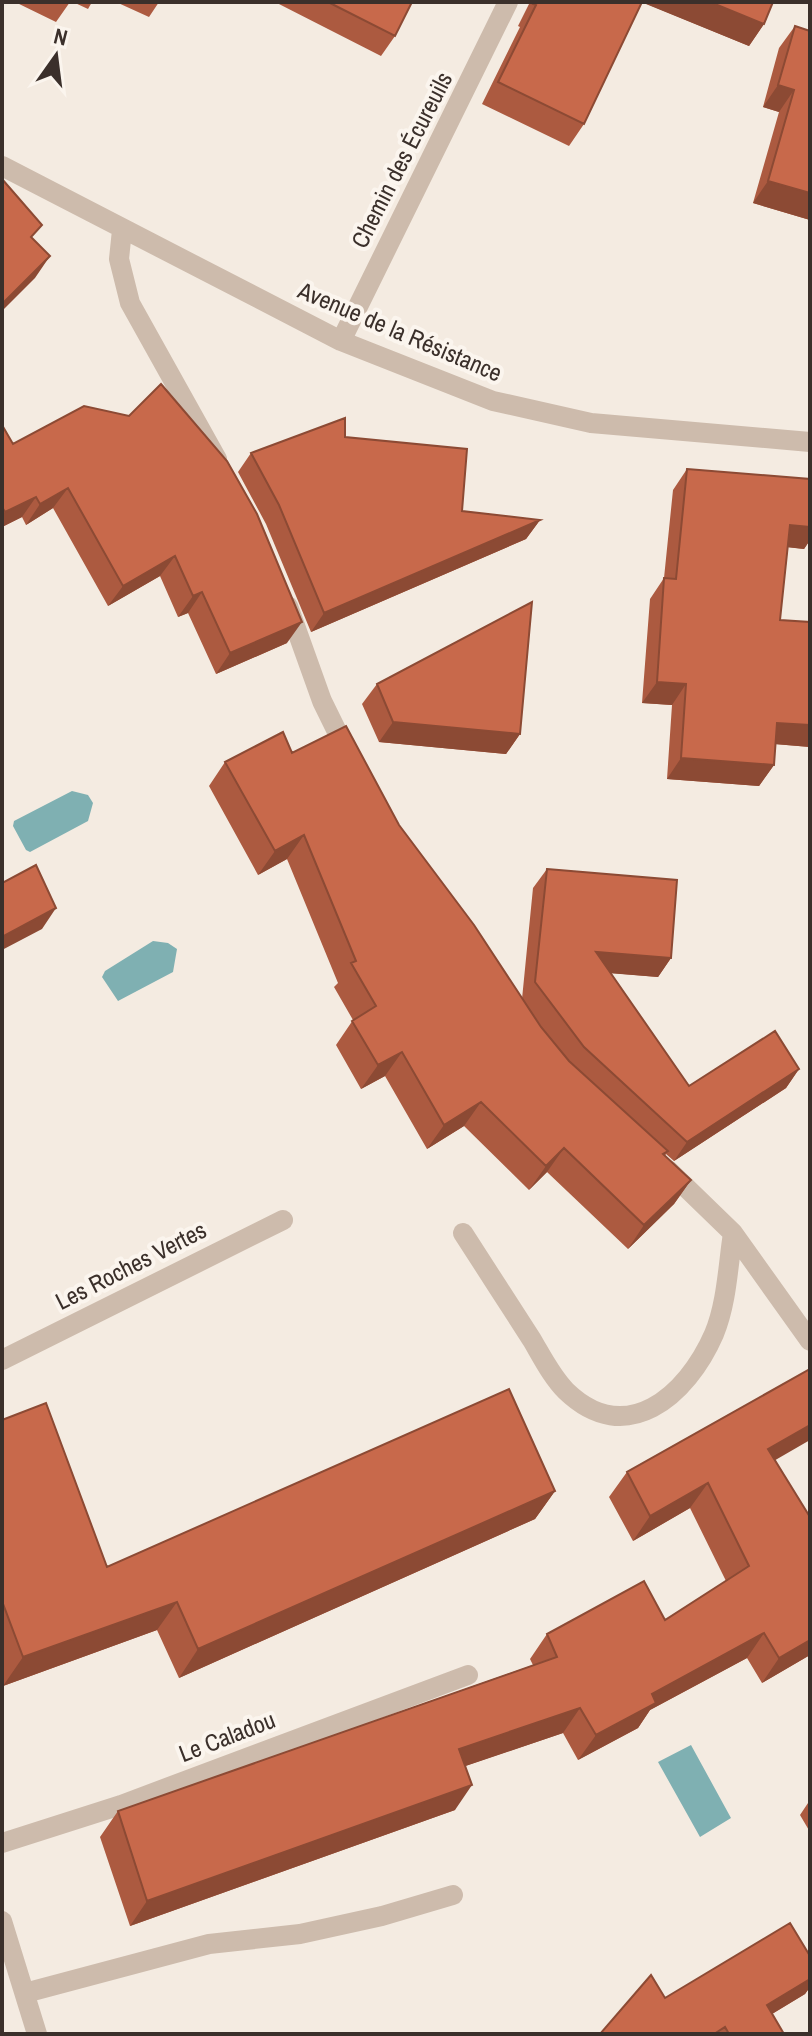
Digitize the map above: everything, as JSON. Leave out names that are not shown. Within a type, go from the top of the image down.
[{"type":"street","name":"Chemin des Écureuils","points":[[341,341],[508,2]]},
{"type":"street","name":"Avenue de la Résistance","points":[[2,166],[341,341],[452,387],[591,423],[810,442]]},
{"type":"street","points":[[122,230],[119,259],[130,303],[226,477]]},
{"type":"street","points":[[278,584],[322,701],[356,768]]},
{"type":"street","points":[[649,1152],[733,1233],[810,1341]]},
{"type":"street","name":"Les Roches Vertes","points":[[2,1360],[283,1220]]},
{"type":"street","points":[[463,1233],[562,1387],[591,1411],[619,1419],[638,1416],[687,1379],[697,1366],[719,1318],[733,1233]]},
{"type":"street","name":"Le Caladou","points":[[2,1843],[121,1805],[468,1675]]},
{"type":"street","points":[[25,1993],[209,1944],[300,1934],[382,1916],[453,1895]]},
{"type":"street","points":[[2,1921],[37,2034]]},
{"type":"water","points":[[72,791],[88,795],[93,803],[88,821],[30,852],[26,850],[13,826],[14,821]]},
{"type":"water","points":[[153,941],[168,943],[177,949],[173,972],[118,1001],[102,977],[105,971]]},
{"type":"water","points":[[691,1745],[731,1818],[700,1837],[658,1762]]},
{"type":"building","points":[[328,2],[412,2],[395,36]]},
{"type":"building","points":[[534,2],[642,2],[584,124],[498,82],[536,5]]},
{"type":"building","points":[[710,2],[773,2],[764,24]]},
{"type":"building","points":[[795,26],[810,31],[810,193],[768,181],[794,90],[778,85]]},
{"type":"building","points":[[2,179],[42,225],[31,237],[50,256],[2,304]]},
{"type":"building","points":[[161,384],[227,461],[257,514],[302,622],[230,653],[202,592],[193,596],[175,556],[123,586],[68,488],[40,504],[36,497],[5,512],[2,507],[2,425],[13,444],[84,406],[129,416]]},
{"type":"building","points":[[345,418],[345,437],[467,449],[462,511],[540,520],[324,613],[279,505],[251,453]]},
{"type":"building","points":[[687,469],[810,479],[810,527],[790,525],[780,620],[810,622],[810,725],[777,723],[774,765],[681,758],[686,684],[657,682],[664,578],[676,579]]},
{"type":"building","points":[[532,602],[520,734],[393,722],[377,684]]},
{"type":"building","points":[[346,726],[399,825],[474,925],[541,1027],[569,1061],[668,1151],[663,1154],[691,1180],[644,1225],[564,1148],[546,1166],[481,1102],[444,1125],[402,1052],[378,1065],[352,1021],[376,1006],[351,963],[356,961],[304,835],[275,851],[225,762],[283,732],[292,753]]},
{"type":"building","points":[[36,865],[56,908],[2,937],[2,883]]},
{"type":"building","points":[[547,869],[677,880],[671,958],[596,952],[689,1086],[775,1031],[799,1069],[687,1142],[584,1047],[535,982]]},
{"type":"building","points":[[810,1369],[810,1425],[768,1449],[810,1517],[810,1640],[779,1658],[764,1633],[652,1694],[656,1703],[596,1735],[580,1708],[459,1749],[472,1785],[147,1901],[118,1811],[557,1657],[547,1634],[644,1581],[665,1620],[749,1566],[708,1483],[650,1516],[627,1472]]},
{"type":"building","points":[[509,1389],[555,1491],[198,1649],[177,1602],[23,1657],[2,1601],[2,1420],[46,1403],[107,1567]]},
{"type":"building","points":[[790,1923],[810,1956],[810,1979],[767,2005],[784,2034],[729,2034],[725,2027],[714,2034],[600,2034],[651,1975],[665,1998]]}]
